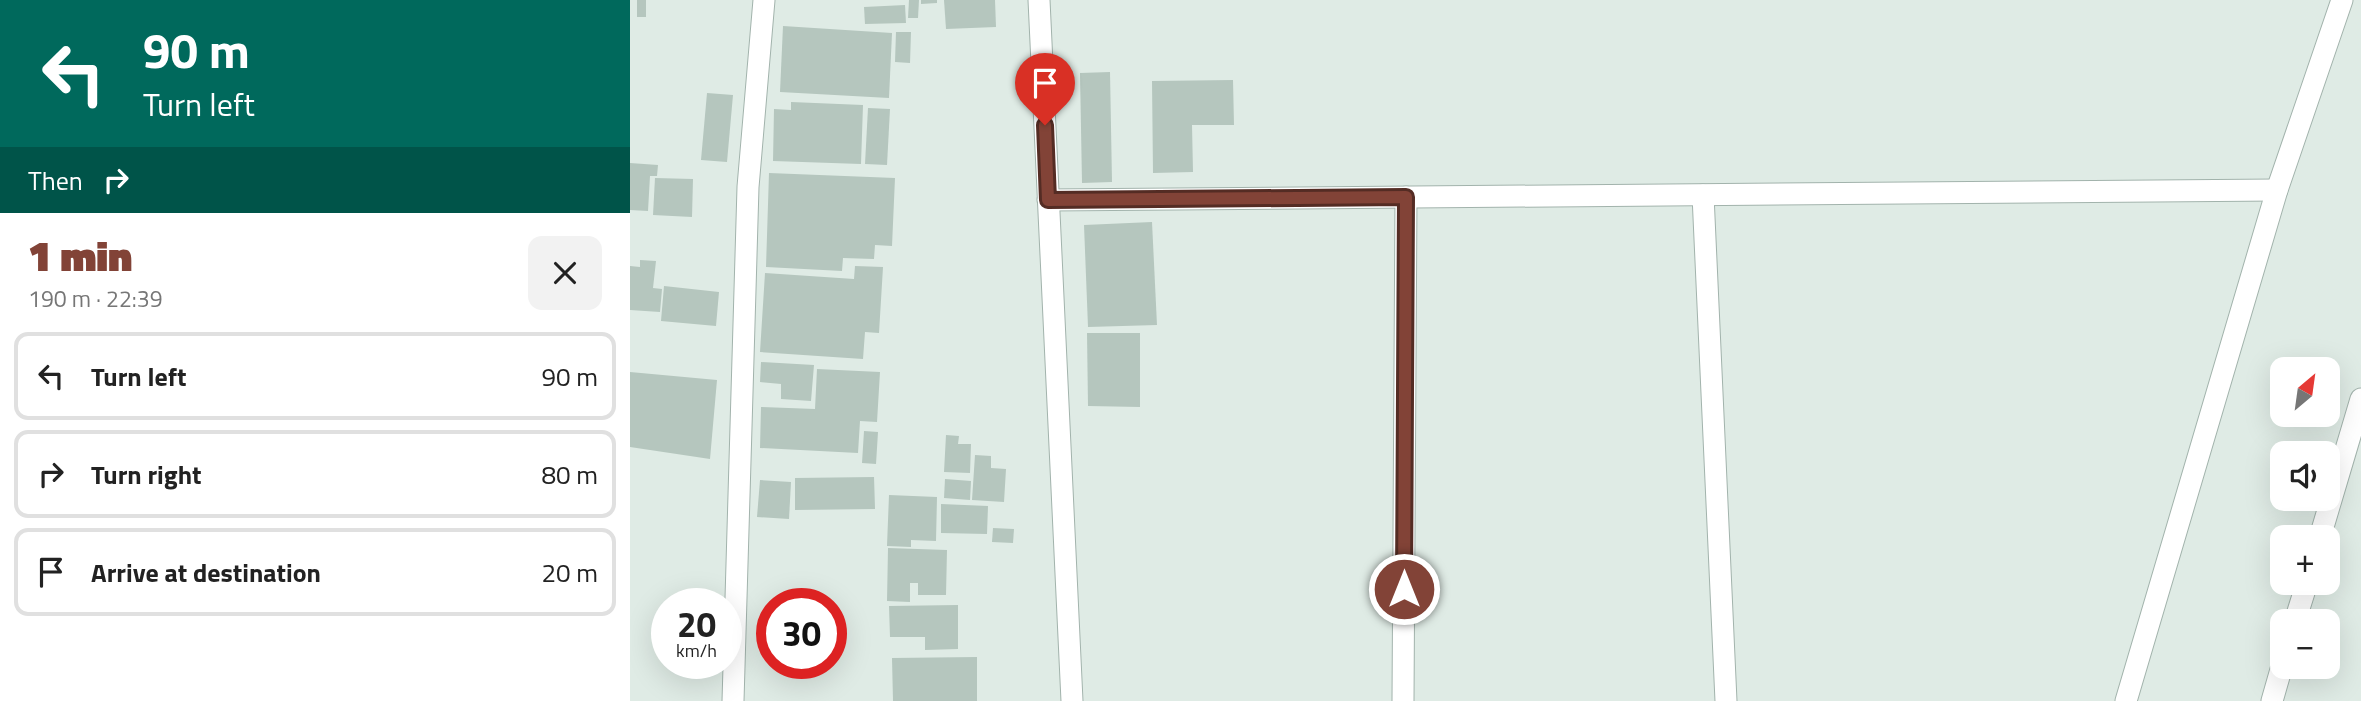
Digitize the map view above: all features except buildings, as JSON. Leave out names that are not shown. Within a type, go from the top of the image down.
[{"type":"street","points":[[733,701],[748,187],[764,0]]},
{"type":"street","points":[[1039,0],[1072,701]]},
{"type":"street","points":[[2126,701],[2277,190],[2342,0]]},
{"type":"street","points":[[1048,200],[2277,190]]},
{"type":"street","points":[[1703,195],[1726,701]]},
{"type":"street","points":[[1403,701],[1406,197]]},
{"type":"street","points":[[2324,525],[2361,399]]},
{"type":"street","points":[[2272,701],[2278,679]]},
{"type":"route","points":[[1045,125],[1048,200],[1406,197],[1404,589]]}]
